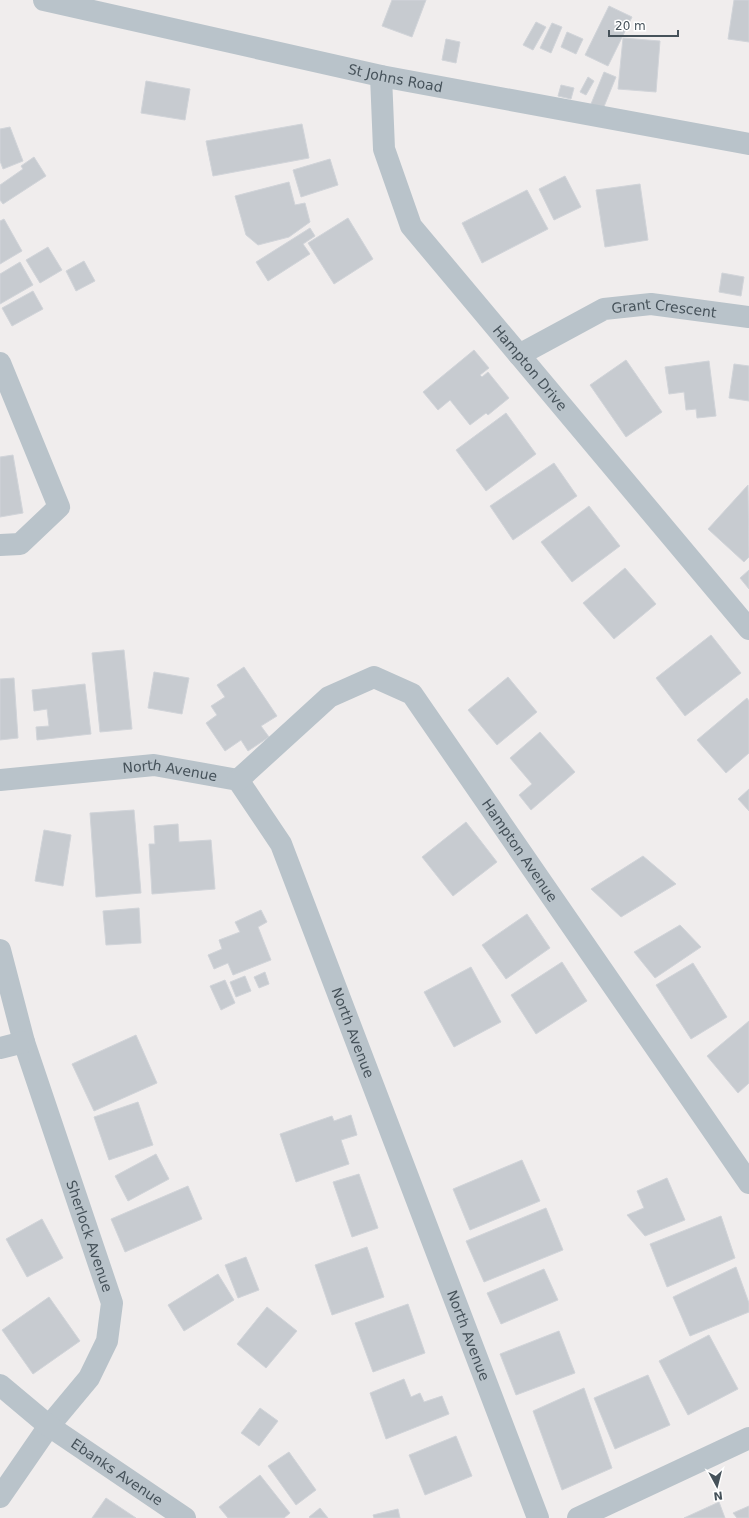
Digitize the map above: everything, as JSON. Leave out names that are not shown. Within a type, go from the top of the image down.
[{"type":"street","name":"St Johns Road","points":[[44,0],[381,76],[749,144]]},
{"type":"street","name":"Hampton Drive","points":[[381,76],[384,149],[411,226],[749,630]]},
{"type":"street","name":"Grant Crescent","points":[[519,355],[604,309],[651,304],[749,317]]},
{"type":"street","points":[[0,363],[59,507],[20,544],[0,545]]},
{"type":"street","name":"Hampton Avenue","points":[[238,780],[329,697],[374,677],[412,694],[749,1184]]},
{"type":"street","name":"North Avenue","points":[[0,780],[154,765],[238,780],[281,844],[538,1518]]},
{"type":"street","name":"Sherlock Avenue","points":[[0,950],[24,1042],[112,1303],[107,1342],[90,1378],[49,1426],[0,1497]]},
{"type":"street","points":[[0,1048],[24,1042]]},
{"type":"street","name":"Ebanks Avenue","points":[[0,1385],[49,1426],[184,1518]]},
{"type":"street","points":[[578,1518],[749,1438]]},
{"type":"building","points":[[392,0],[426,0],[412,37],[382,26]]},
{"type":"building","points":[[734,0],[749,0],[749,42],[728,39]]},
{"type":"building","points":[[609,6],[632,17],[608,66],[585,55]]},
{"type":"building","points":[[536,22],[546,27],[533,50],[523,45]]},
{"type":"building","points":[[552,23],[562,27],[551,53],[540,48]]},
{"type":"building","points":[[567,32],[583,39],[576,54],[561,47]]},
{"type":"building","points":[[623,38],[660,41],[656,92],[618,89]]},
{"type":"building","points":[[446,39],[460,42],[456,63],[442,60]]},
{"type":"building","points":[[604,72],[616,77],[603,109],[591,104]]},
{"type":"building","points":[[588,77],[594,81],[586,95],[580,92]]},
{"type":"building","points":[[146,81],[190,89],[185,120],[141,113]]},
{"type":"building","points":[[561,85],[574,88],[571,99],[558,96]]},
{"type":"building","points":[[302,124],[309,158],[213,176],[206,141]]},
{"type":"building","points":[[10,127],[23,161],[3,169],[0,161],[0,129]]},
{"type":"building","points":[[34,157],[46,176],[3,204],[0,200],[0,185],[23,169],[21,166]]},
{"type":"building","points":[[330,159],[338,185],[301,197],[293,170]]},
{"type":"building","points":[[565,176],[581,207],[554,220],[539,189]]},
{"type":"building","points":[[289,182],[295,205],[305,203],[310,222],[289,237],[258,245],[246,235],[235,196]]},
{"type":"building","points":[[640,184],[648,240],[605,247],[596,190]]},
{"type":"building","points":[[527,190],[548,229],[482,263],[462,223]]},
{"type":"building","points":[[348,218],[373,259],[334,284],[308,243]]},
{"type":"building","points":[[4,219],[22,251],[0,264],[0,221]]},
{"type":"building","points":[[310,228],[315,236],[303,244],[310,254],[268,281],[256,262]]},
{"type":"building","points":[[48,247],[62,270],[40,283],[26,260]]},
{"type":"building","points":[[84,261],[95,281],[76,291],[66,271]]},
{"type":"building","points":[[20,262],[33,285],[0,304],[0,274]]},
{"type":"building","points":[[722,273],[744,277],[741,296],[719,292]]},
{"type":"building","points":[[33,291],[43,309],[12,326],[2,308]]},
{"type":"building","points":[[474,350],[489,368],[480,375],[482,377],[488,372],[509,398],[488,415],[486,413],[470,425],[450,400],[438,410],[423,392]]},
{"type":"building","points":[[626,360],[662,412],[626,437],[590,385]]},
{"type":"building","points":[[709,361],[716,416],[697,418],[696,409],[686,410],[684,392],[669,394],[665,367]]},
{"type":"building","points":[[734,364],[749,366],[749,401],[729,398]]},
{"type":"building","points":[[506,413],[536,454],[486,491],[456,450]]},
{"type":"building","points":[[13,455],[23,513],[0,517],[0,457]]},
{"type":"building","points":[[554,463],[577,496],[513,540],[490,506]]},
{"type":"building","points":[[748,485],[749,557],[744,562],[708,529]]},
{"type":"building","points":[[589,506],[620,546],[572,582],[541,542]]},
{"type":"building","points":[[625,568],[656,604],[614,639],[583,603]]},
{"type":"building","points":[[749,570],[749,589],[740,578]]},
{"type":"building","points":[[711,635],[741,673],[685,716],[656,678]]},
{"type":"building","points":[[124,650],[132,729],[100,732],[92,653]]},
{"type":"building","points":[[244,667],[277,716],[261,726],[269,737],[248,751],[241,740],[225,751],[206,723],[217,715],[211,706],[225,697],[217,685]]},
{"type":"building","points":[[154,672],[189,678],[182,714],[148,708]]},
{"type":"building","points":[[508,677],[537,712],[497,745],[468,710]]},
{"type":"building","points":[[14,678],[18,738],[0,740],[0,679]]},
{"type":"building","points":[[85,684],[91,734],[37,740],[36,727],[49,726],[47,709],[34,711],[32,690]]},
{"type":"building","points":[[747,698],[749,701],[749,753],[726,773],[697,740]]},
{"type":"building","points":[[540,732],[575,772],[531,810],[519,795],[532,784],[510,758]]},
{"type":"building","points":[[749,789],[749,811],[738,799]]},
{"type":"building","points":[[134,810],[141,893],[96,897],[90,813]]},
{"type":"building","points":[[466,822],[497,862],[453,896],[422,857]]},
{"type":"building","points":[[178,824],[179,842],[211,840],[215,889],[152,894],[149,844],[155,844],[154,826]]},
{"type":"building","points":[[44,830],[71,835],[63,886],[35,881]]},
{"type":"building","points":[[643,856],[676,884],[621,917],[591,889]]},
{"type":"building","points":[[139,908],[141,943],[106,945],[103,911]]},
{"type":"building","points":[[261,910],[267,922],[258,927],[271,960],[233,975],[228,963],[214,969],[208,955],[222,949],[219,940],[240,932],[235,922]]},
{"type":"building","points":[[527,914],[550,948],[506,979],[482,945]]},
{"type":"building","points":[[680,925],[701,947],[655,978],[634,952]]},
{"type":"building","points":[[562,962],[587,1001],[536,1034],[511,995]]},
{"type":"building","points":[[693,963],[727,1017],[691,1039],[656,985]]},
{"type":"building","points":[[471,967],[501,1022],[454,1047],[424,992]]},
{"type":"building","points":[[265,972],[269,984],[259,988],[254,977]]},
{"type":"building","points":[[245,976],[251,991],[236,997],[230,982]]},
{"type":"building","points":[[225,980],[235,1003],[221,1010],[210,986]]},
{"type":"building","points":[[749,1021],[749,1083],[738,1093],[707,1056]]},
{"type":"building","points":[[136,1035],[157,1083],[94,1111],[72,1064]]},
{"type":"building","points":[[138,1102],[153,1145],[109,1160],[94,1117]]},
{"type":"building","points":[[351,1115],[357,1135],[341,1140],[349,1164],[296,1182],[280,1134],[332,1116],[334,1121]]},
{"type":"building","points":[[156,1154],[169,1179],[128,1201],[115,1176]]},
{"type":"building","points":[[522,1160],[540,1201],[470,1230],[453,1189]]},
{"type":"building","points":[[359,1174],[378,1228],[352,1237],[333,1182]]},
{"type":"building","points":[[667,1178],[685,1220],[645,1236],[627,1215],[644,1208],[637,1191]]},
{"type":"building","points":[[188,1186],[202,1219],[125,1252],[111,1219]]},
{"type":"building","points":[[546,1208],[563,1250],[484,1282],[466,1241]]},
{"type":"building","points":[[721,1216],[735,1258],[667,1287],[650,1244]]},
{"type":"building","points":[[42,1219],[63,1258],[27,1277],[6,1239]]},
{"type":"building","points":[[367,1247],[384,1297],[332,1315],[315,1265]]},
{"type":"building","points":[[246,1257],[259,1290],[238,1298],[225,1265]]},
{"type":"building","points":[[736,1267],[749,1303],[749,1312],[690,1336],[673,1297]]},
{"type":"building","points":[[544,1269],[558,1300],[501,1324],[487,1293]]},
{"type":"building","points":[[218,1274],[234,1300],[184,1331],[168,1305]]},
{"type":"building","points":[[49,1297],[80,1341],[33,1374],[2,1330]]},
{"type":"building","points":[[408,1304],[425,1353],[373,1372],[355,1323]]},
{"type":"building","points":[[267,1307],[297,1331],[266,1368],[237,1344]]},
{"type":"building","points":[[559,1331],[575,1373],[516,1395],[500,1354]]},
{"type":"building","points":[[709,1335],[738,1389],[688,1415],[659,1361]]},
{"type":"building","points":[[648,1375],[670,1425],[615,1449],[594,1398]]},
{"type":"building","points":[[404,1379],[411,1397],[420,1393],[424,1402],[442,1396],[449,1414],[386,1439],[370,1393]]},
{"type":"building","points":[[584,1388],[612,1468],[562,1490],[533,1411]]},
{"type":"building","points":[[260,1408],[278,1421],[259,1446],[241,1433]]},
{"type":"building","points":[[456,1436],[472,1476],[425,1495],[409,1455]]},
{"type":"building","points":[[289,1452],[316,1490],[296,1505],[268,1466]]},
{"type":"building","points":[[260,1475],[290,1513],[284,1518],[228,1518],[219,1507]]},
{"type":"building","points":[[106,1498],[136,1518],[92,1518]]},
{"type":"building","points":[[719,1502],[725,1518],[684,1518]]},
{"type":"building","points":[[749,1506],[749,1518],[737,1518],[733,1513]]},
{"type":"building","points":[[320,1508],[328,1518],[309,1517]]},
{"type":"building","points":[[398,1509],[400,1518],[374,1518],[373,1515]]}]
